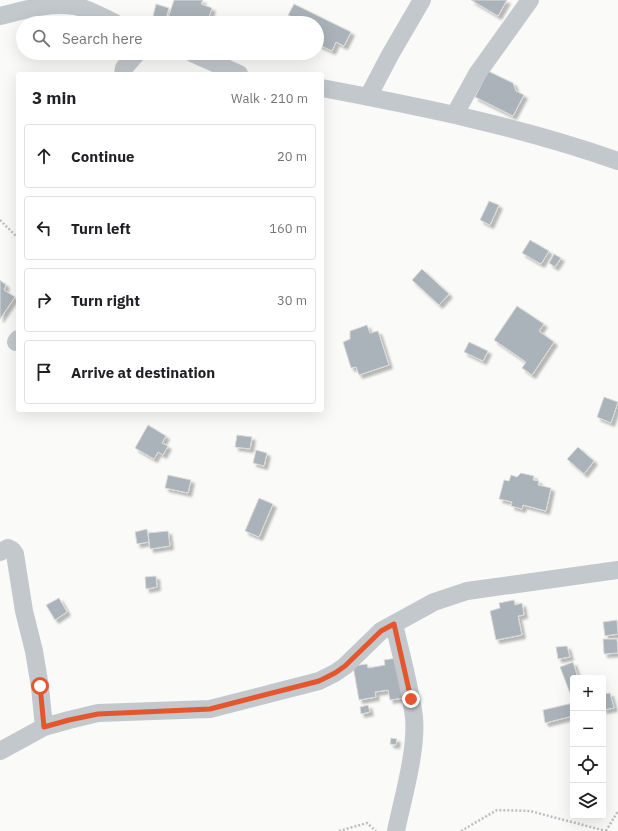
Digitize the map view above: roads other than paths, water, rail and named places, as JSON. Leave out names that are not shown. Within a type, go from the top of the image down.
[{"type":"street","points":[[368,97],[390,55],[422,0]]},
{"type":"street","points":[[455,114],[476,74],[530,0]]},
{"type":"street","points":[[0,16],[56,5],[75,6],[100,16]]},
{"type":"street","points":[[123,72],[124,68],[131,60]]},
{"type":"street","points":[[208,60],[235,72]]},
{"type":"street","points":[[324,88],[455,114],[561,142],[618,161]]},
{"type":"street","points":[[0,552],[8,548],[15,554],[24,611],[34,651],[40,686],[44,727]]},
{"type":"street","points":[[0,751],[44,727],[69,720],[98,714],[210,709],[319,681],[345,666],[381,631],[434,602],[467,591],[618,570]]},
{"type":"street","points":[[394,624],[414,718],[413,739],[408,773],[396,831]]}]
